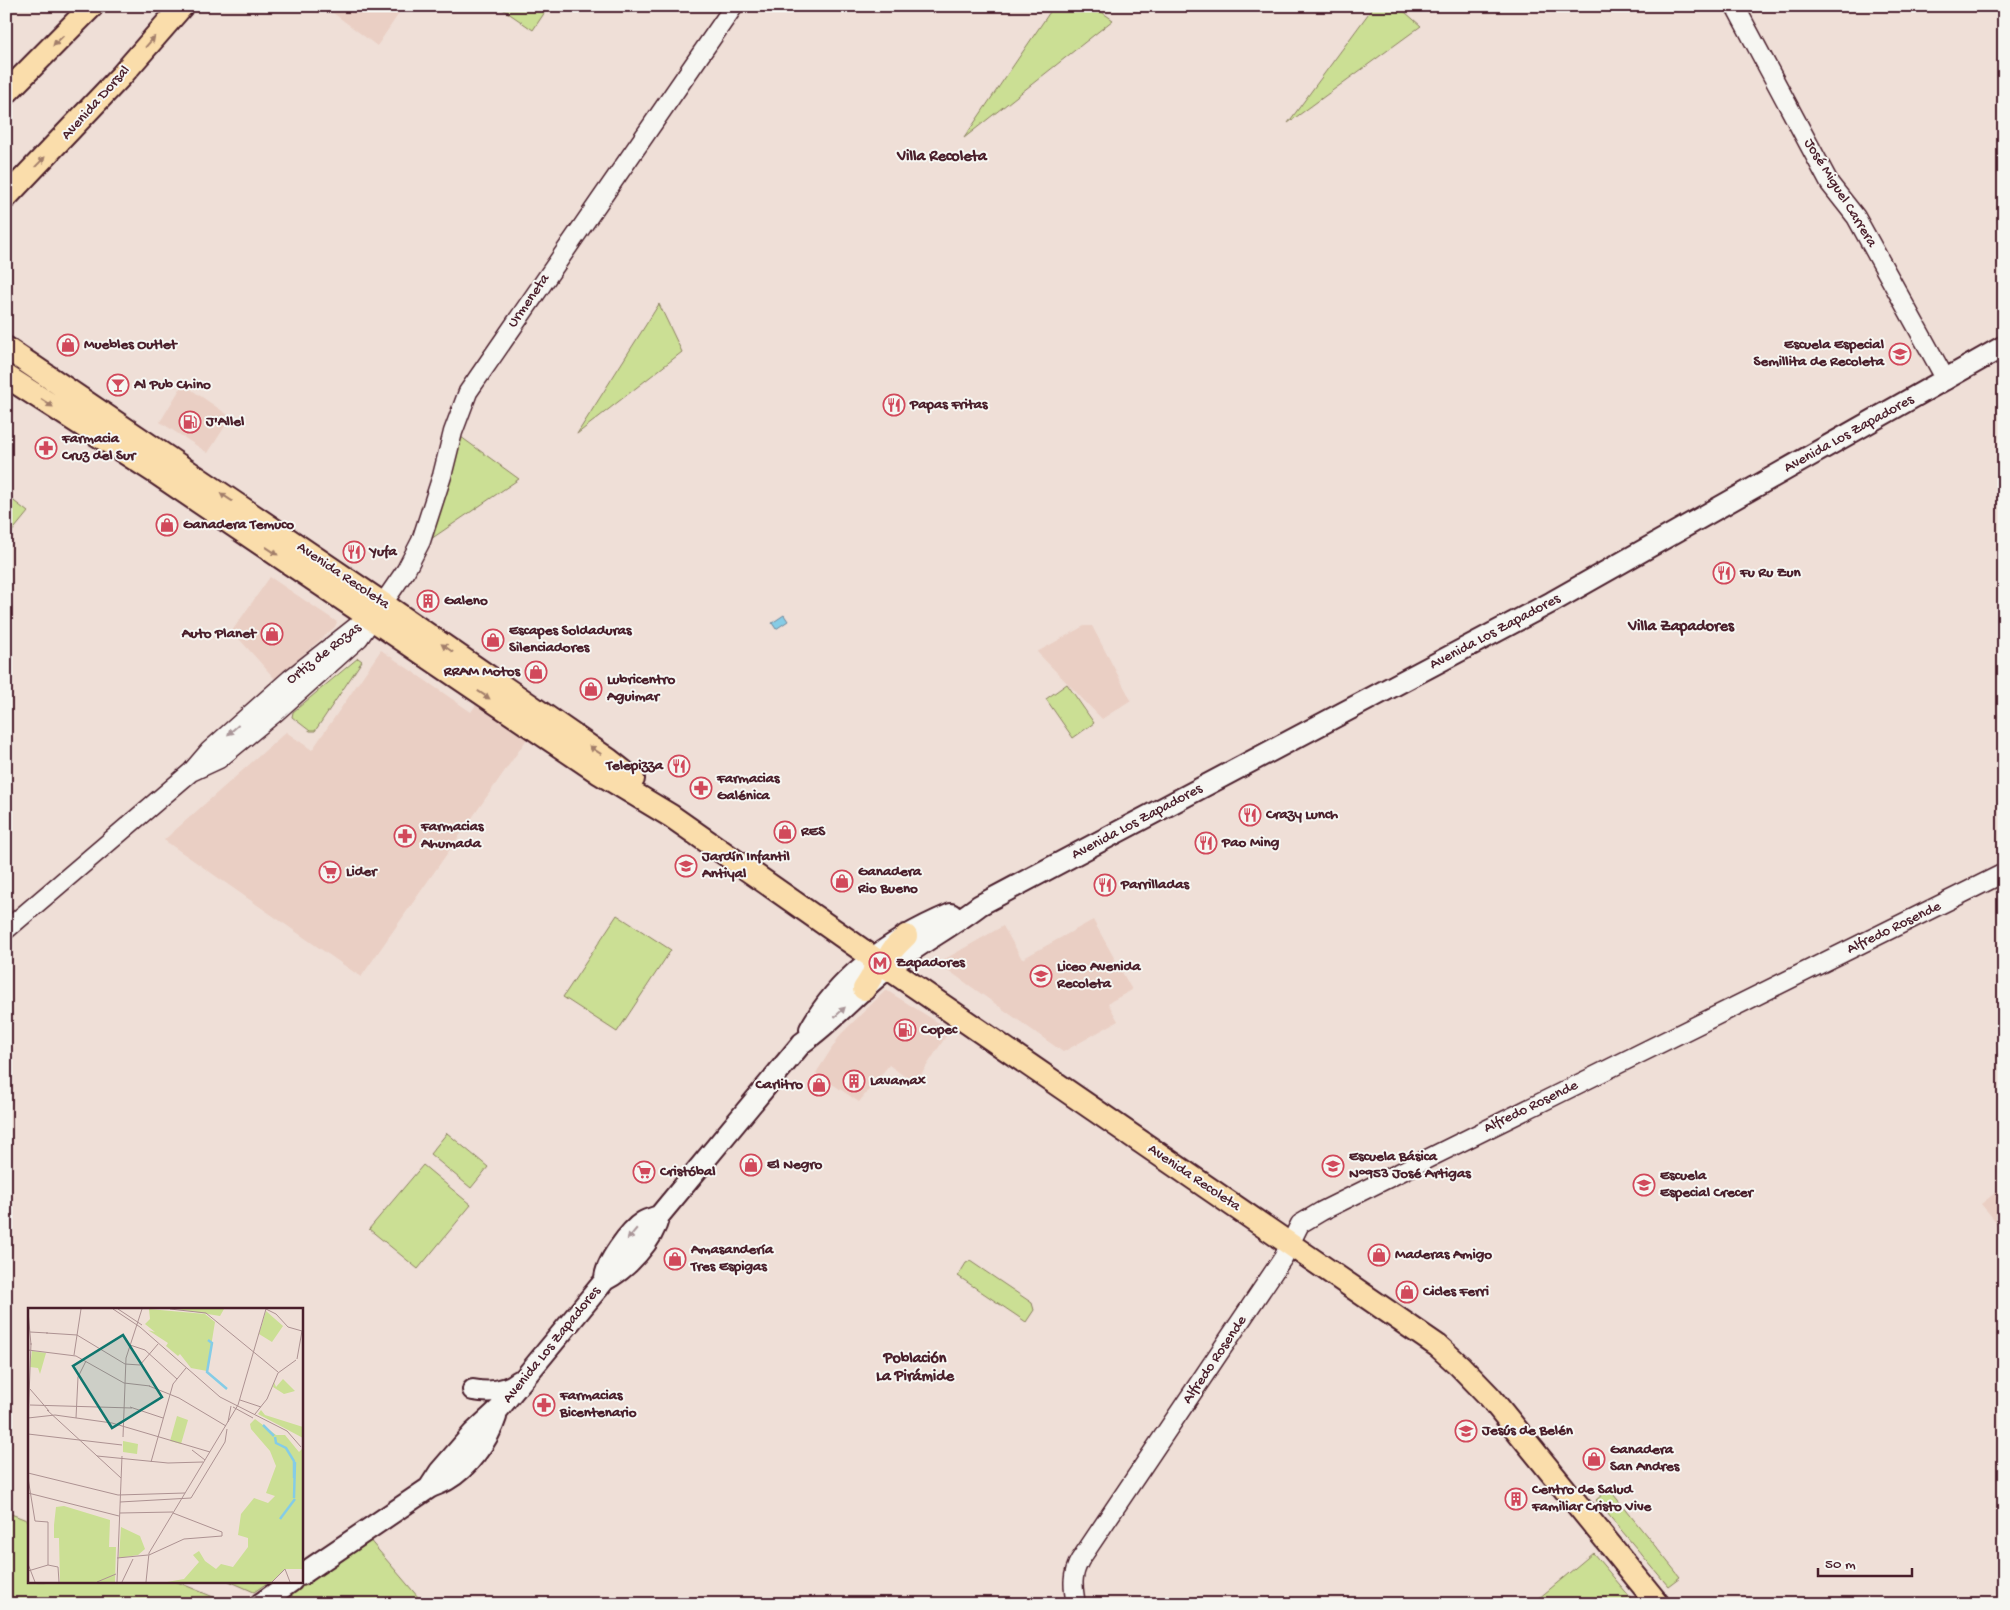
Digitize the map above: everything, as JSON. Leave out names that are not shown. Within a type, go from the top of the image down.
[{"type":"main road","points":[[6,93],[92,6]]},
{"type":"main road","name":"Avenida Dorsal","points":[[6,197],[96,103],[182,6]]},
{"type":"main road","name":"Avenida Los Zapadores","points":[[302,1574],[429,1488],[448,1479],[473,1455],[491,1432],[499,1409],[604,1280],[614,1276],[625,1266],[650,1238],[654,1232],[658,1216],[802,1043],[821,1011],[860,968],[880,962],[948,929],[980,905],[1552,602],[2004,346]]},
{"type":"main road","name":"Avenida Recoleta","points":[[6,348],[260,520],[377,611],[598,772],[671,816],[1438,1346],[1478,1383],[1658,1604]]},
{"type":"main road","name":"Avenida Recoleta","points":[[6,376],[232,524],[377,611]]},
{"type":"main road","points":[[232,524],[244,518],[260,520]]},
{"type":"main road","name":"Avenida Los Zapadores","points":[[906,936],[956,912],[980,905]]},
{"type":"main road","points":[[864,989],[876,967],[887,958],[906,936]]},
{"type":"main road","name":"Avenida Los Zapadores","points":[[802,1043],[827,1024],[864,989]]},
{"type":"main road","points":[[473,1390],[495,1392],[516,1384],[525,1377]]},
{"type":"main road","points":[[260,1604],[291,1582]]},
{"type":"street","name":"Urmeneta","points":[[377,611],[406,570],[421,541],[442,476],[453,432],[468,392],[734,6]]},
{"type":"street","name":"José Miguel Carrera","points":[[1735,6],[1830,184],[1856,216],[1946,380]]},
{"type":"street","name":"Ortiz de Rozas","points":[[6,930],[191,772],[210,751],[290,679],[377,611]]},
{"type":"street","name":"Alfredo Rosende","points":[[1076,1604],[1073,1582],[1074,1573],[1080,1560],[1283,1258],[1300,1224],[1315,1214],[2004,873]]},
{"type":"shaded area","points":[[324,6],[404,6],[377,46]]},
{"type":"shaded area","points":[[183,384],[231,417],[208,453],[160,422]]},
{"type":"shaded area","points":[[270,577],[337,622],[335,627],[275,679],[232,631]]},
{"type":"shaded area","points":[[1084,626],[1092,626],[1131,700],[1102,719],[1037,652]]},
{"type":"shaded area","points":[[381,650],[471,712],[477,703],[527,739],[361,977],[164,840],[286,732],[312,750]]},
{"type":"shaded area","name":"Liceo Avenida Recoleta","points":[[1093,920],[1132,990],[1108,1003],[1118,1021],[1063,1052],[938,963],[1003,926],[1022,959]]},
{"type":"shaded area","points":[[886,990],[950,1030],[915,1084],[889,1065],[859,1102],[816,1073],[841,1034]]},
{"type":"shaded area","points":[[2004,1186],[2004,1231],[1981,1204]]},
{"type":"green space","points":[[498,6],[549,6],[533,30]]},
{"type":"green space","points":[[1054,6],[1093,6],[1113,20],[964,138]]},
{"type":"green space","points":[[1374,6],[1398,6],[1421,26],[1288,123]]},
{"type":"green space","points":[[659,304],[682,352],[577,434]]},
{"type":"green space","points":[[461,437],[519,479],[431,539]]},
{"type":"green space","points":[[6,495],[28,512],[6,539]]},
{"type":"green space","points":[[358,658],[362,661],[315,731],[310,731],[292,717],[293,712]]},
{"type":"green space","points":[[1067,684],[1094,723],[1073,738],[1046,699]]},
{"type":"green space","points":[[617,915],[671,950],[617,1032],[563,997]]},
{"type":"green space","points":[[447,1133],[488,1167],[471,1188],[430,1154]]},
{"type":"green space","points":[[423,1165],[471,1205],[418,1269],[369,1229]]},
{"type":"green space","points":[[970,1261],[1032,1303],[1034,1310],[1026,1322],[958,1276],[966,1263]]},
{"type":"green space","points":[[1609,1489],[1680,1577],[1668,1586],[1596,1500]]},
{"type":"green space","points":[[6,1512],[28,1521],[28,1582],[177,1582],[230,1604],[6,1604]]},
{"type":"green space","points":[[368,1538],[424,1604],[284,1604],[277,1602]]},
{"type":"green space","points":[[1593,1553],[1636,1604],[1532,1604]]},
{"type":"green space","points":[[231,1582],[269,1582],[254,1592]]},
{"type":"water","points":[[784,615],[788,621],[776,629],[772,623]]},
{"type":"place","name":"Muebles Outlet","points":[[68,345]]},
{"type":"place","name":"Escuela Especial Semillita de Recoleta","points":[[1900,354]]},
{"type":"place","name":"Al Pub Chino","points":[[118,385]]},
{"type":"place","name":"Papas Fritas","points":[[894,405]]},
{"type":"place","name":"J'Allel","points":[[190,422]]},
{"type":"place","name":"Farmacia Cruz del Sur","points":[[46,448]]},
{"type":"place","name":"Ganadera Temuco","points":[[167,525]]},
{"type":"place","name":"Yufa","points":[[354,552]]},
{"type":"place","name":"Fu Ru Zun","points":[[1724,573]]},
{"type":"place","name":"Galeno","points":[[428,601]]},
{"type":"place","name":"Auto Planet","points":[[272,634]]},
{"type":"place","name":"Escapes Soldaduras Silenciadores","points":[[493,640]]},
{"type":"place","name":"RRAM Motos","points":[[536,672]]},
{"type":"place","name":"Lubricentro Aguimar","points":[[591,689]]},
{"type":"place","name":"Telepizza","points":[[679,766]]},
{"type":"place","name":"Farmacias Galénica","points":[[701,788]]},
{"type":"place","name":"Crazy Lunch","points":[[1250,815]]},
{"type":"place","name":"RES","points":[[785,832]]},
{"type":"place","name":"Farmacias Ahumada","points":[[405,836]]},
{"type":"place","name":"Pao Ming","points":[[1206,843]]},
{"type":"place","name":"Jardín Infantil Antiyal","points":[[686,866]]},
{"type":"place","name":"Lider","points":[[330,872]]},
{"type":"place","name":"Ganadera Rio Bueno","points":[[842,881]]},
{"type":"place","name":"Parrilladas","points":[[1105,885]]},
{"type":"place","name":"Zapadores","points":[[880,963]]},
{"type":"place","name":"Liceo Avenida Recoleta","points":[[1041,976]]},
{"type":"place","name":"Copec","points":[[905,1030]]},
{"type":"place","name":"Lavamax","points":[[854,1081]]},
{"type":"place","name":"Carlitro","points":[[819,1085]]},
{"type":"place","name":"El Negro","points":[[751,1165]]},
{"type":"place","name":"Escuela Básica N°953 José Artigas","points":[[1333,1166]]},
{"type":"place","name":"Cristóbal","points":[[644,1172]]},
{"type":"place","name":"Escuela Especial Crecer","points":[[1644,1185]]},
{"type":"place","name":"Maderas Amigo","points":[[1379,1255]]},
{"type":"place","name":"Amasandería Tres Espigas","points":[[675,1259]]},
{"type":"place","name":"Cicles Ferri","points":[[1407,1292]]},
{"type":"place","name":"Farmacias Bicentenario","points":[[544,1405]]},
{"type":"place","name":"Jesús de Belén","points":[[1466,1431]]},
{"type":"place","name":"Ganadera San Andres","points":[[1594,1459]]},
{"type":"place","name":"Centro de Salud Familiar Cristo Vive","points":[[1516,1499]]},
{"type":"district","name":"Villa Recoleta","points":[[942,157]]},
{"type":"district","name":"Villa Zapadores","points":[[1681,627]]},
{"type":"district","name":"Población La Pirámide","points":[[915,1368]]}]
